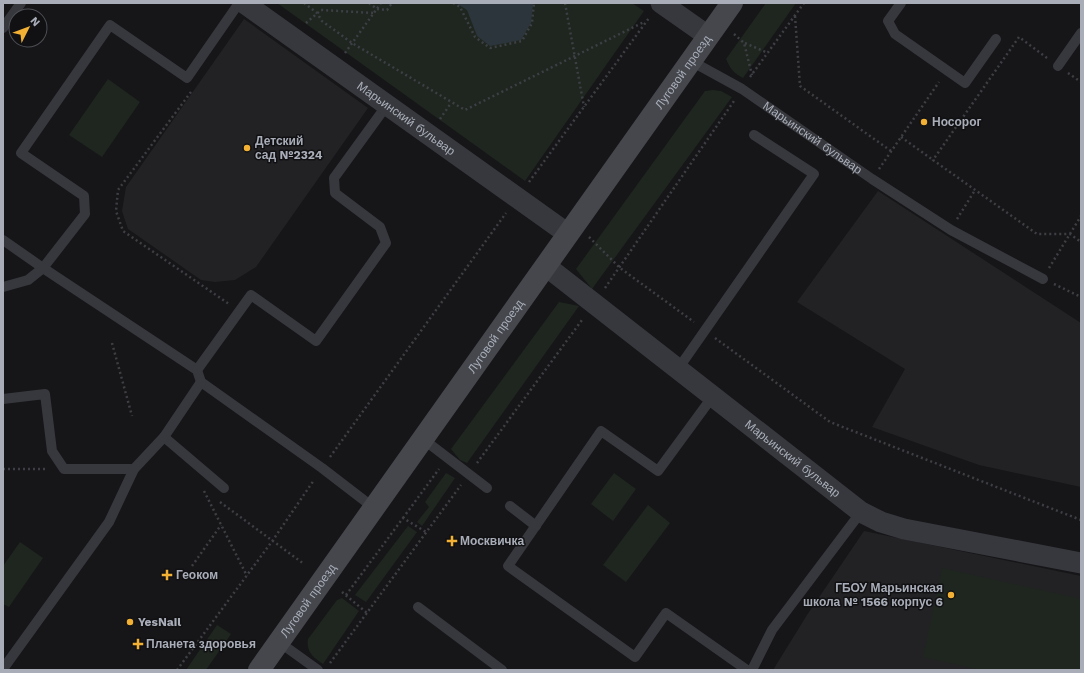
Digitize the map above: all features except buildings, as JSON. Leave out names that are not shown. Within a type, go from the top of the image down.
[{"type":"street","name":"Марьинский бульвар","points":[[244,3],[303,53],[387,105],[517,198],[572,229]]},
{"type":"street","name":"Луговой проезд","points":[[259,670],[732,3]]},
{"type":"street","points":[[657,8],[708,36]]},
{"type":"street","name":"Марьинский бульвар","points":[[546,266],[861,512],[881,522],[904,529],[1081,563]]},
{"type":"lane","points":[[3,28],[21,3]]},
{"type":"lane","points":[[3,286],[28,280],[43,268],[85,214],[84,196],[22,152],[110,25],[187,78],[239,3]]},
{"type":"lane","points":[[901,3],[888,21],[895,34],[965,83],[996,39]]},
{"type":"lane","points":[[1058,66],[1081,33]]},
{"type":"lane","name":"Марьинский бульвар","points":[[691,61],[742,89],[872,179],[951,230],[1043,279]]},
{"type":"lane","points":[[197,370],[251,295],[316,341],[386,243],[380,227],[335,193],[334,178],[387,105]]},
{"type":"lane","points":[[678,369],[814,174],[754,135]]},
{"type":"lane","points":[[3,240],[197,370],[201,382],[322,468],[374,508]]},
{"type":"lane","points":[[3,669],[109,522],[134,469],[164,437],[201,382]]},
{"type":"lane","points":[[3,399],[45,394],[52,451],[64,469],[134,469]]},
{"type":"lane","points":[[713,396],[658,471],[601,432],[508,566],[635,657],[666,613],[734,666],[747,670]]},
{"type":"lane","points":[[164,437],[224,488]]},
{"type":"lane","points":[[423,439],[487,488]]},
{"type":"lane","points":[[510,506],[536,526]]},
{"type":"lane","points":[[752,670],[772,630],[861,512]]},
{"type":"lane","points":[[418,607],[502,670]]},
{"type":"lane","points":[[279,642],[318,670]]},
{"type":"path","points":[[304,3],[317,13],[322,21],[352,43],[465,110],[645,22]]},
{"type":"path","points":[[369,3],[377,9],[387,10],[392,3]]},
{"type":"path","points":[[358,35],[381,3]]},
{"type":"path","points":[[453,3],[460,7],[475,37],[490,48],[522,41],[532,23],[534,3]]},
{"type":"path","points":[[565,3],[584,108]]},
{"type":"path","points":[[603,291],[742,89],[804,3]]},
{"type":"path","points":[[177,670],[273,540],[322,468],[517,198],[584,108],[645,22],[657,8]]},
{"type":"path","points":[[301,28],[321,10],[374,13]]},
{"type":"path","points":[[795,16],[800,86],[891,151]]},
{"type":"path","points":[[933,160],[1019,37],[1081,82]]},
{"type":"path","points":[[744,43],[768,53]]},
{"type":"path","points":[[872,179],[947,71]]},
{"type":"path","points":[[187,78],[194,88],[118,190],[116,211],[123,230],[240,311]]},
{"type":"path","points":[[436,124],[451,103]]},
{"type":"path","points":[[901,137],[1037,234],[1070,234],[1081,242]]},
{"type":"path","points":[[951,230],[975,190]]},
{"type":"path","points":[[1081,216],[1043,279],[1081,297]]},
{"type":"path","points":[[572,229],[620,268],[830,422],[1081,520]]},
{"type":"path","points":[[330,664],[582,320]]},
{"type":"path","points":[[112,343],[132,416]]},
{"type":"path","points":[[346,595],[442,465]]},
{"type":"path","points":[[3,469],[64,469]]},
{"type":"path","points":[[210,495],[204,490],[247,576]]},
{"type":"path","points":[[216,500],[304,564]]},
{"type":"path","points":[[403,518],[426,532]]},
{"type":"path","points":[[192,566],[221,525]]},
{"type":"path","points":[[342,592],[367,613]]},
{"type":"shaded area","points":[[277,3],[632,3],[644,11],[525,181]]},
{"type":"shaded area","points":[[456,3],[533,3],[531,23],[521,40],[490,46],[477,36],[467,10]]},
{"type":"shaded area","points":[[766,3],[796,3],[743,78],[732,70],[726,59]]},
{"type":"shaded area","name":"Детский сад №2324","points":[[244,19],[368,108],[256,267],[235,280],[215,282],[201,280],[128,229],[122,211],[126,187]]},
{"type":"shaded area","points":[[108,79],[140,102],[102,157],[69,135]]},
{"type":"shaded area","points":[[705,91],[721,91],[732,97],[592,289],[576,269]]},
{"type":"shaded area","points":[[878,191],[1081,323],[1081,487],[979,465],[872,427],[905,369],[797,302]]},
{"type":"shaded area","points":[[559,302],[579,306],[467,463],[460,460],[451,449]]},
{"type":"shaded area","points":[[446,473],[455,478],[422,526],[417,522],[429,507],[425,502]]},
{"type":"shaded area","points":[[614,473],[636,489],[613,521],[591,504]]},
{"type":"shaded area","points":[[648,505],[670,523],[626,582],[603,565]]},
{"type":"shaded area","points":[[408,526],[417,532],[366,602],[355,595]]},
{"type":"shaded area","name":"ГБОУ Марьинская школа № 1566 корпус 6","points":[[864,531],[1081,576],[1081,670],[773,670],[807,615]]},
{"type":"shaded area","points":[[20,542],[43,558],[9,607],[3,604],[3,566]]},
{"type":"shaded area","points":[[942,568],[1081,599],[1081,670],[981,670],[923,657]]},
{"type":"shaded area","points":[[342,598],[359,611],[323,664],[309,651],[308,639],[337,600]]},
{"type":"shaded area","points":[[217,625],[231,634],[206,670],[186,670]]},
{"type":"place","name":"Носорог","points":[[924,122]]},
{"type":"place","name":"Детский сад №2324","points":[[247,148]]},
{"type":"place","name":"Москвичка","points":[[452,541]]},
{"type":"place","name":"Геоком","points":[[167,575]]},
{"type":"place","name":"ГБОУ Марьинская школа № 1566 корпус 6","points":[[951,595]]},
{"type":"place","name":"YesNail","points":[[130,622]]},
{"type":"place","name":"Планета здоровья","points":[[138,644]]}]
